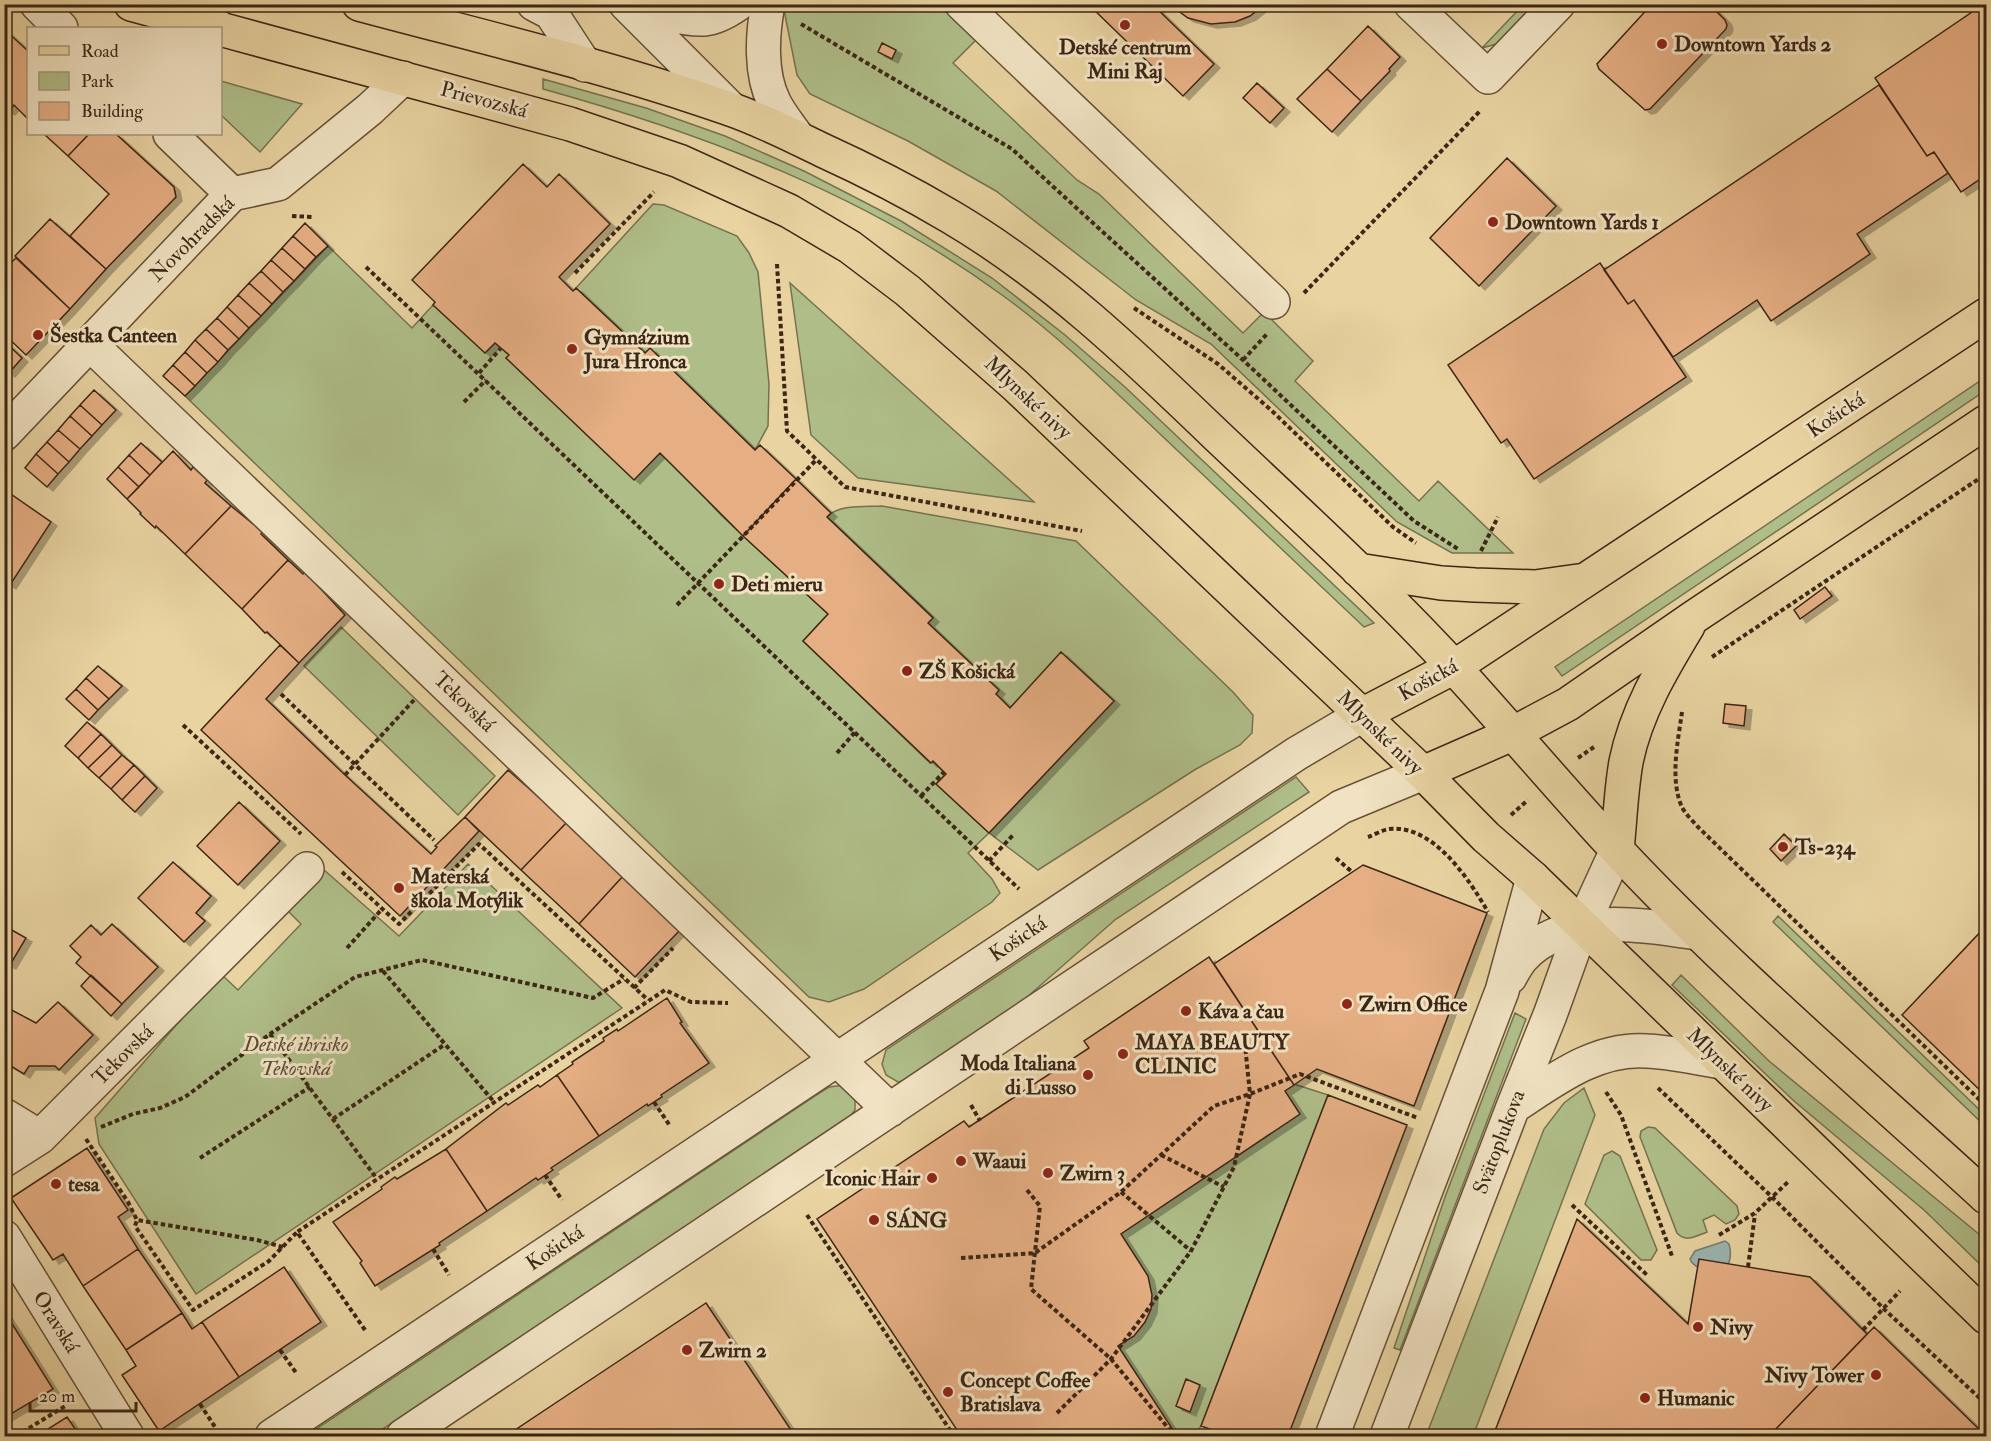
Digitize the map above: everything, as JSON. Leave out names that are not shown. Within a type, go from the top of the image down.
[{"type":"main road","name":"Prievozská","points":[[130,4],[213,27]]},
{"type":"main road","points":[[359,4],[585,65],[731,109],[798,138],[906,191],[955,219],[1023,264],[1088,316],[1149,370],[1358,570],[1454,667],[1617,850],[1698,933],[1986,1197]]},
{"type":"main road","name":"Prievozská","points":[[222,30],[570,124],[679,161],[743,188]]},
{"type":"main road","name":"Mlynské nivy","points":[[743,188],[789,211],[850,247],[916,298],[1015,385],[1423,773],[1486,837],[1533,878],[1986,1317]]},
{"type":"main road","name":"Košická","points":[[1362,715],[1454,667],[1986,315]]},
{"type":"main road","points":[[1423,773],[1512,734],[1568,704],[1986,422]]},
{"type":"main road","points":[[1358,570],[1441,583],[1475,585],[1535,587],[1589,579]]},
{"type":"main road","points":[[1617,850],[1626,761],[1643,707],[1657,677],[1694,617]]},
{"type":"street","points":[[37,4],[60,27]]},
{"type":"street","points":[[534,4],[551,13],[585,65]]},
{"type":"street","points":[[626,4],[731,109]]},
{"type":"street","points":[[639,4],[686,17],[704,19],[722,15],[738,4]]},
{"type":"street","points":[[768,4],[764,22],[765,68],[774,102],[798,138]]},
{"type":"street","points":[[962,4],[1281,310]]},
{"type":"street","points":[[1411,4],[1486,92],[1558,4]]},
{"type":"street","name":"Novohradská","points":[[4,434],[232,194],[278,184],[370,109],[403,78]]},
{"type":"street","points":[[171,135],[232,194]]},
{"type":"street","name":"Tekovská","points":[[90,344],[837,1060]]},
{"type":"street","name":"Košická","points":[[272,1437],[1296,754],[1362,715]]},
{"type":"street","points":[[403,1437],[1341,807],[1423,773]]},
{"type":"street","name":"Svätoplukova","points":[[1387,1437],[1512,1107],[1550,1015],[1582,926],[1617,850]]},
{"type":"street","name":"Tekovská","points":[[40,1137],[306,854]]},
{"type":"street","points":[[1332,1437],[1502,991],[1533,878]]},
{"type":"street","points":[[1502,991],[1522,957],[1543,940],[1582,926],[1636,924],[1698,933]]},
{"type":"street","points":[[1512,1107],[1574,1067],[1609,1054],[1645,1050],[1721,1062]]},
{"type":"street","points":[[837,1060],[890,1110]]},
{"type":"street","points":[[4,1115],[40,1137],[4,1160]]},
{"type":"street","name":"Oravská","points":[[4,1237],[127,1437]]},
{"type":"path","points":[[1160,12],[1167,4]]},
{"type":"path","points":[[799,23],[1012,149],[1243,360],[1414,521],[1467,555]]},
{"type":"path","points":[[1243,360],[1281,310],[1486,92]]},
{"type":"path","points":[[575,273],[654,192]]},
{"type":"path","points":[[288,216],[312,217]]},
{"type":"path","points":[[777,264],[788,431],[845,487],[1082,531]]},
{"type":"path","points":[[366,267],[1019,889]]},
{"type":"path","points":[[478,373],[501,348]]},
{"type":"path","points":[[464,402],[486,380]]},
{"type":"path","points":[[677,605],[817,459]]},
{"type":"path","points":[[1705,662],[1986,474]]},
{"type":"path","points":[[1476,560],[1498,517]]},
{"type":"path","points":[[281,694],[434,840]]},
{"type":"path","points":[[345,774],[416,699]]},
{"type":"path","points":[[1686,701],[1682,711],[1675,759],[1681,806],[1698,827],[1747,877],[1986,1106]]},
{"type":"path","points":[[183,725],[306,854]]},
{"type":"path","points":[[837,753],[855,732]]},
{"type":"path","points":[[1575,760],[1597,744]]},
{"type":"path","points":[[921,796],[944,772]]},
{"type":"path","points":[[1509,817],[1531,798]]},
{"type":"path","points":[[1368,837],[1389,829],[1412,831],[1432,842],[1455,864],[1489,913]]},
{"type":"path","points":[[989,861],[1014,834]]},
{"type":"path","points":[[339,869],[399,924],[479,844],[648,1000]]},
{"type":"path","points":[[1336,858],[1352,872]]},
{"type":"path","points":[[347,948],[382,909]]},
{"type":"path","points":[[634,988],[680,940]]},
{"type":"path","points":[[624,979],[593,998],[422,960],[355,977],[270,1034],[185,1097],[159,1108],[133,1114],[102,1126],[86,1140],[128,1202],[137,1220],[135,1226],[193,1310],[269,1261],[297,1232],[665,990],[691,1002],[734,1004]]},
{"type":"path","points":[[383,971],[494,1102]]},
{"type":"path","points":[[270,1034],[377,1179]]},
{"type":"path","points":[[333,1119],[444,1045]]},
{"type":"path","points":[[1057,1413],[1111,1359],[1191,1251],[1224,1187],[1234,1167],[1250,1094],[1245,1045]]},
{"type":"path","points":[[961,1258],[1035,1253],[1121,1191],[1214,1106],[1300,1074],[1419,1119]]},
{"type":"path","points":[[1600,1083],[1621,1115],[1671,1256]]},
{"type":"path","points":[[1654,1084],[1884,1309],[1986,1404]]},
{"type":"path","points":[[200,1158],[310,1087]]},
{"type":"path","points":[[654,1102],[670,1126]]},
{"type":"path","points":[[970,1105],[980,1120]]},
{"type":"path","points":[[1161,1155],[1224,1187]]},
{"type":"path","points":[[544,1175],[562,1200]]},
{"type":"path","points":[[1719,1235],[1755,1213],[1788,1182]]},
{"type":"path","points":[[1027,1190],[1040,1206],[1031,1289],[1111,1359],[1169,1429],[1189,1437]]},
{"type":"path","points":[[1121,1191],[1191,1251]]},
{"type":"path","points":[[1572,1205],[1647,1275]]},
{"type":"path","points":[[1748,1266],[1755,1213]]},
{"type":"path","points":[[807,1215],[954,1437]]},
{"type":"path","points":[[137,1220],[257,1240],[282,1247]]},
{"type":"path","points":[[297,1232],[365,1330]]},
{"type":"path","points":[[433,1250],[449,1275]]},
{"type":"path","points":[[1863,1330],[1900,1291]]},
{"type":"path","points":[[280,1350],[297,1374]]},
{"type":"path","points":[[16,1437],[76,1399]]},
{"type":"path","points":[[200,1404],[215,1427]]},
{"type":"green space","points":[[787,4],[939,5],[976,40],[953,63],[1077,180],[1099,194],[1243,333],[1264,312],[1313,361],[1295,381],[1419,501],[1438,481],[1513,553],[1452,553],[1397,522],[1211,344],[1136,300],[996,191],[908,141],[810,94],[797,75],[784,10]]},
{"type":"green space","points":[[1523,5],[1537,5],[1500,43],[1482,48]]},
{"type":"green space","points":[[543,79],[646,108],[725,136],[804,171],[901,221],[992,278],[1065,335],[1125,387],[1374,623],[1364,627],[1064,344],[1002,295],[950,259],[896,227],[782,171],[664,126],[543,89]]},
{"type":"green space","points":[[222,82],[302,104],[260,152],[222,116]]},
{"type":"green space","points":[[653,204],[664,205],[737,236],[758,272],[769,384],[768,426],[755,450],[650,349],[645,353],[576,288]]},
{"type":"green space","points":[[328,246],[412,328],[433,305],[485,353],[495,343],[509,355],[506,358],[634,479],[660,453],[709,500],[722,516],[828,614],[803,641],[930,763],[933,761],[946,774],[936,784],[989,833],[968,853],[992,879],[1000,893],[992,902],[864,989],[829,1002],[809,997],[185,396]]},
{"type":"green space","points":[[790,283],[1034,502],[858,478],[811,435]]},
{"type":"green space","points":[[1986,377],[1986,390],[1562,676],[1555,667]]},
{"type":"green space","points":[[882,506],[1076,541],[1233,692],[1253,715],[1252,733],[1240,745],[1196,769],[1038,870],[989,833],[1114,701],[1061,652],[1010,708],[996,694],[999,690],[928,623],[933,617],[827,517],[838,510]]},
{"type":"green space","points":[[341,627],[495,776],[458,815],[304,666]]},
{"type":"green space","points":[[1296,777],[1309,792],[1116,919],[1018,1005],[912,1079],[898,1082],[886,1075],[882,1064],[886,1050]]},
{"type":"green space","name":"Detské ihrisko Tekovská","points":[[468,864],[622,1008],[196,1294],[99,1144],[95,1118],[221,974],[238,990],[301,924],[284,907],[323,869],[399,936]]},
{"type":"green space","points":[[1778,916],[1986,1116],[1986,1127],[1773,922]]},
{"type":"green space","points":[[1681,975],[1769,1061],[1986,1240],[1986,1270],[1924,1210],[1794,1101],[1672,985]]},
{"type":"green space","points":[[1515,1013],[1526,1019],[1400,1350],[1394,1348],[1445,1197]]},
{"type":"green space","points":[[1261,1034],[1294,1084],[1328,1095],[1201,1426],[1194,1436],[1095,1436],[973,1241]]},
{"type":"green space","points":[[845,1085],[855,1094],[855,1110],[849,1118],[372,1436],[306,1436],[812,1098],[829,1087]]},
{"type":"green space","points":[[1584,1088],[1595,1115],[1473,1436],[1426,1436],[1544,1129],[1564,1103]]},
{"type":"green space","points":[[1648,1127],[1655,1128],[1737,1206],[1739,1214],[1735,1220],[1726,1224],[1714,1215],[1703,1220],[1707,1232],[1688,1238],[1677,1233],[1640,1137],[1641,1131]]},
{"type":"green space","points":[[1612,1151],[1620,1156],[1657,1250],[1651,1260],[1641,1260],[1585,1204],[1604,1155]]},
{"type":"water","points":[[1725,1241],[1729,1244],[1730,1256],[1728,1264],[1721,1273],[1703,1269],[1692,1263],[1690,1259],[1695,1251]]},
{"type":"building","points":[[1088,4],[1152,4],[1214,64],[1183,96]]},
{"type":"building","points":[[1169,4],[1265,4],[1250,16],[1235,22],[1211,24],[1188,18]]},
{"type":"building","name":"Downtown Yards 2","points":[[1652,4],[1709,4],[1727,25],[1726,29],[1650,109],[1645,110],[1599,69],[1597,64]]},
{"type":"building","points":[[1986,4],[1986,175],[1961,192],[1934,152],[1927,156],[1875,78]]},
{"type":"building","points":[[1368,26],[1400,57],[1389,69],[1390,71],[1361,101],[1327,69]]},
{"type":"building","points":[[4,29],[27,50],[27,118],[14,105],[9,111],[4,107]]},
{"type":"building","points":[[882,43],[896,50],[892,59],[878,52]]},
{"type":"building","points":[[1327,69],[1361,101],[1332,132],[1297,99]]},
{"type":"building","points":[[1257,83],[1284,108],[1270,123],[1243,98]]},
{"type":"building","points":[[1879,85],[1927,156],[1934,152],[1948,173],[1857,234],[1870,254],[1771,321],[1757,300],[1673,357],[1634,300],[1628,304],[1604,270]]},
{"type":"building","points":[[45,135],[88,135],[68,156]]},
{"type":"building","points":[[88,135],[117,135],[174,187],[176,197],[106,269],[70,236],[109,194],[68,156]]},
{"type":"building","name":"Downtown Yards 1","points":[[1507,158],[1556,206],[1479,286],[1430,238]]},
{"type":"building","name":"Gymnázium Jura Hronca","points":[[523,164],[547,187],[559,174],[610,224],[559,277],[573,291],[576,288],[645,353],[650,348],[755,450],[760,445],[796,479],[743,536],[660,453],[634,480],[506,358],[509,355],[495,343],[485,353],[433,305],[435,302],[412,280]]},
{"type":"building","points":[[50,219],[106,269],[70,309],[15,256]]},
{"type":"building","points":[[305,223],[328,246],[316,257],[293,236]]},
{"type":"building","points":[[293,236],[316,257],[305,269],[282,248]]},
{"type":"building","points":[[282,248],[305,269],[294,281],[271,260]]},
{"type":"building","points":[[16,258],[70,309],[26,355],[4,334],[4,269]]},
{"type":"building","points":[[271,260],[294,281],[283,292],[261,271]]},
{"type":"building","points":[[1600,263],[1628,304],[1634,300],[1686,377],[1534,479],[1507,439],[1501,443],[1448,365]]},
{"type":"building","points":[[261,271],[283,292],[272,304],[249,283]]},
{"type":"building","points":[[249,283],[272,304],[261,316],[238,295]]},
{"type":"building","points":[[238,295],[261,316],[249,328],[227,307]]},
{"type":"building","points":[[227,307],[249,328],[239,339],[217,318]]},
{"type":"building","points":[[217,318],[239,339],[228,350],[206,329]]},
{"type":"building","points":[[206,329],[228,350],[218,362],[195,340]]},
{"type":"building","points":[[195,340],[218,362],[207,373],[185,352]]},
{"type":"building","points":[[4,341],[22,358],[9,373],[4,369]]},
{"type":"building","points":[[185,352],[207,373],[195,386],[173,365]]},
{"type":"building","points":[[173,365],[195,386],[185,396],[163,376]]},
{"type":"building","points":[[94,390],[116,410],[102,425],[80,405]]},
{"type":"building","points":[[80,405],[102,425],[92,436],[70,416]]},
{"type":"building","points":[[70,416],[92,436],[80,449],[58,430]]},
{"type":"building","points":[[58,430],[80,449],[69,462],[47,442]]},
{"type":"building","points":[[47,442],[69,462],[58,474],[36,454]]},
{"type":"building","points":[[141,443],[162,462],[150,475],[129,455]]},
{"type":"building","points":[[173,451],[191,470],[193,467],[207,480],[205,483],[231,506],[185,554],[140,514],[127,499]]},
{"type":"building","points":[[36,454],[58,474],[47,487],[25,468]]},
{"type":"building","points":[[129,455],[150,475],[139,487],[118,467]]},
{"type":"building","points":[[118,467],[139,487],[127,499],[107,479]]},
{"type":"building","name":"ZŠ Košická","points":[[796,479],[831,513],[827,517],[933,618],[928,623],[999,690],[996,694],[1010,708],[1061,652],[1114,701],[989,833],[936,784],[946,774],[933,761],[931,763],[803,641],[828,614],[743,536]]},
{"type":"building","points":[[5,490],[51,522],[10,585],[4,581]]},
{"type":"building","points":[[231,506],[263,532],[261,534],[288,560],[242,609],[185,554]]},
{"type":"building","points":[[288,560],[303,574],[305,572],[345,615],[299,663],[242,609]]},
{"type":"building","points":[[1825,587],[1832,596],[1800,619],[1794,610]]},
{"type":"building","points":[[280,645],[299,663],[266,699],[345,775],[431,854],[437,847],[435,846],[465,817],[479,831],[400,916],[201,730]]},
{"type":"building","points":[[98,666],[122,686],[109,699],[86,678]]},
{"type":"building","points":[[86,678],[109,699],[98,710],[76,689]]},
{"type":"building","points":[[76,689],[98,710],[89,720],[66,699]]},
{"type":"building","points":[[1725,704],[1746,706],[1744,726],[1723,723]]},
{"type":"building","points":[[87,722],[101,734],[78,758],[65,746]]},
{"type":"building","points":[[101,734],[112,745],[88,768],[78,758]]},
{"type":"building","points":[[112,745],[122,755],[99,778],[88,768]]},
{"type":"building","points":[[122,755],[134,765],[111,789],[99,778]]},
{"type":"building","points":[[134,765],[145,776],[122,800],[111,789]]},
{"type":"building","points":[[508,770],[567,822],[521,870],[465,817]]},
{"type":"building","points":[[145,776],[157,788],[135,812],[122,800]]},
{"type":"building","points":[[239,802],[280,841],[238,885],[197,846]]},
{"type":"building","points":[[567,822],[624,875],[579,924],[521,870]]},
{"type":"building","name":"Ts-234","points":[[1784,834],[1796,846],[1781,861],[1770,849]]},
{"type":"building","points":[[173,862],[211,896],[196,913],[205,921],[184,942],[138,898]]},
{"type":"building","name":"Zwirn Office","points":[[1363,865],[1487,913],[1414,1106],[1317,1069],[1294,1085],[1214,964]]},
{"type":"building","points":[[624,875],[681,929],[635,977],[579,924]]},
{"type":"building","points":[[112,924],[158,967],[122,1004],[76,963],[81,957],[70,946],[91,925],[101,935]]},
{"type":"building","points":[[1986,926],[1986,1096],[1902,1015]]},
{"type":"building","points":[[10,929],[26,938],[10,965],[4,962],[4,937]]},
{"type":"building","name":"Zwirn 3","points":[[1209,957],[1294,1085],[1285,1091],[1300,1114],[1121,1234],[1148,1276],[1152,1295],[1151,1309],[1145,1322],[1134,1336],[1118,1346],[1177,1436],[961,1436],[817,1219],[964,1121],[969,1127],[1089,1048],[1084,1041]]},
{"type":"building","points":[[91,975],[122,1004],[111,1016],[81,986]]},
{"type":"building","points":[[667,998],[682,1022],[680,1023],[709,1063],[661,1095],[662,1097],[648,1106],[647,1104],[599,1136],[557,1075],[604,1041],[603,1038],[617,1029],[618,1031]]},
{"type":"building","points":[[58,1002],[93,1035],[59,1070],[55,1066],[29,1066],[24,1074],[4,1062],[4,1014],[8,1008],[36,1023]]},
{"type":"building","points":[[557,1075],[599,1136],[551,1168],[553,1170],[538,1180],[536,1178],[487,1211],[446,1149],[506,1103],[508,1105]]},
{"type":"building","points":[[1328,1095],[1407,1125],[1288,1436],[1230,1436],[1201,1426]]},
{"type":"building","points":[[87,1148],[128,1210],[118,1217],[138,1249],[83,1286],[63,1254],[53,1260],[11,1198]]},
{"type":"building","points":[[446,1149],[487,1211],[439,1243],[440,1245],[375,1286],[360,1263],[362,1261],[333,1222],[382,1189],[381,1187],[395,1177],[397,1179]]},
{"type":"building","name":"Nivy","points":[[1577,1219],[1688,1324],[1699,1259],[1810,1277],[1867,1334],[1773,1432],[1777,1436],[1493,1436]]},
{"type":"building","points":[[138,1249],[182,1313],[126,1350],[83,1286]]},
{"type":"building","points":[[284,1267],[321,1322],[239,1377],[202,1322]]},
{"type":"building","name":"Zwirn 2","points":[[706,1303],[795,1436],[506,1436],[566,1396]]},
{"type":"building","points":[[4,1311],[53,1389],[4,1418]]},
{"type":"building","points":[[182,1313],[192,1329],[202,1322],[239,1377],[159,1431],[122,1375],[136,1366],[126,1350]]},
{"type":"building","name":"Nivy Tower","points":[[1874,1327],[1986,1436],[1776,1436],[1773,1432]]},
{"type":"building","points":[[1186,1379],[1200,1385],[1190,1412],[1176,1406]]},
{"type":"building","points":[[67,1417],[80,1436],[37,1436]]},
{"type":"place","name":"Detské centrum Mini Raj","points":[[1125,25]]},
{"type":"place","name":"Downtown Yards 2","points":[[1662,44]]},
{"type":"place","name":"Downtown Yards 1","points":[[1493,222]]},
{"type":"place","name":"Šestka Canteen","points":[[38,335]]},
{"type":"place","name":"Gymnázium Jura Hronca","points":[[572,349]]},
{"type":"place","name":"Deti mieru","points":[[719,584]]},
{"type":"place","name":"ZŠ Košická","points":[[907,671]]},
{"type":"place","name":"Ts-234","points":[[1783,847]]},
{"type":"place","name":"Materská škola Motýlik","points":[[399,888]]},
{"type":"place","name":"Zwirn Office","points":[[1347,1004]]},
{"type":"place","name":"Káva a čau","points":[[1186,1011]]},
{"type":"place","name":"MAYA BEAUTY CLINIC","points":[[1123,1054]]},
{"type":"place","name":"Moda Italiana di Lusso","points":[[1088,1075]]},
{"type":"place","name":"Waaui","points":[[961,1161]]},
{"type":"place","name":"Zwirn 3","points":[[1048,1173]]},
{"type":"place","name":"Iconic Hair","points":[[932,1178]]},
{"type":"place","name":"tesa","points":[[56,1184]]},
{"type":"place","name":"SÁNG","points":[[874,1220]]},
{"type":"place","name":"Nivy","points":[[1698,1327]]},
{"type":"place","name":"Zwirn 2","points":[[687,1350]]},
{"type":"place","name":"Nivy Tower","points":[[1876,1375]]},
{"type":"place","name":"Concept Coffee Bratislava","points":[[948,1392]]},
{"type":"place","name":"Humanic","points":[[1645,1398]]}]
